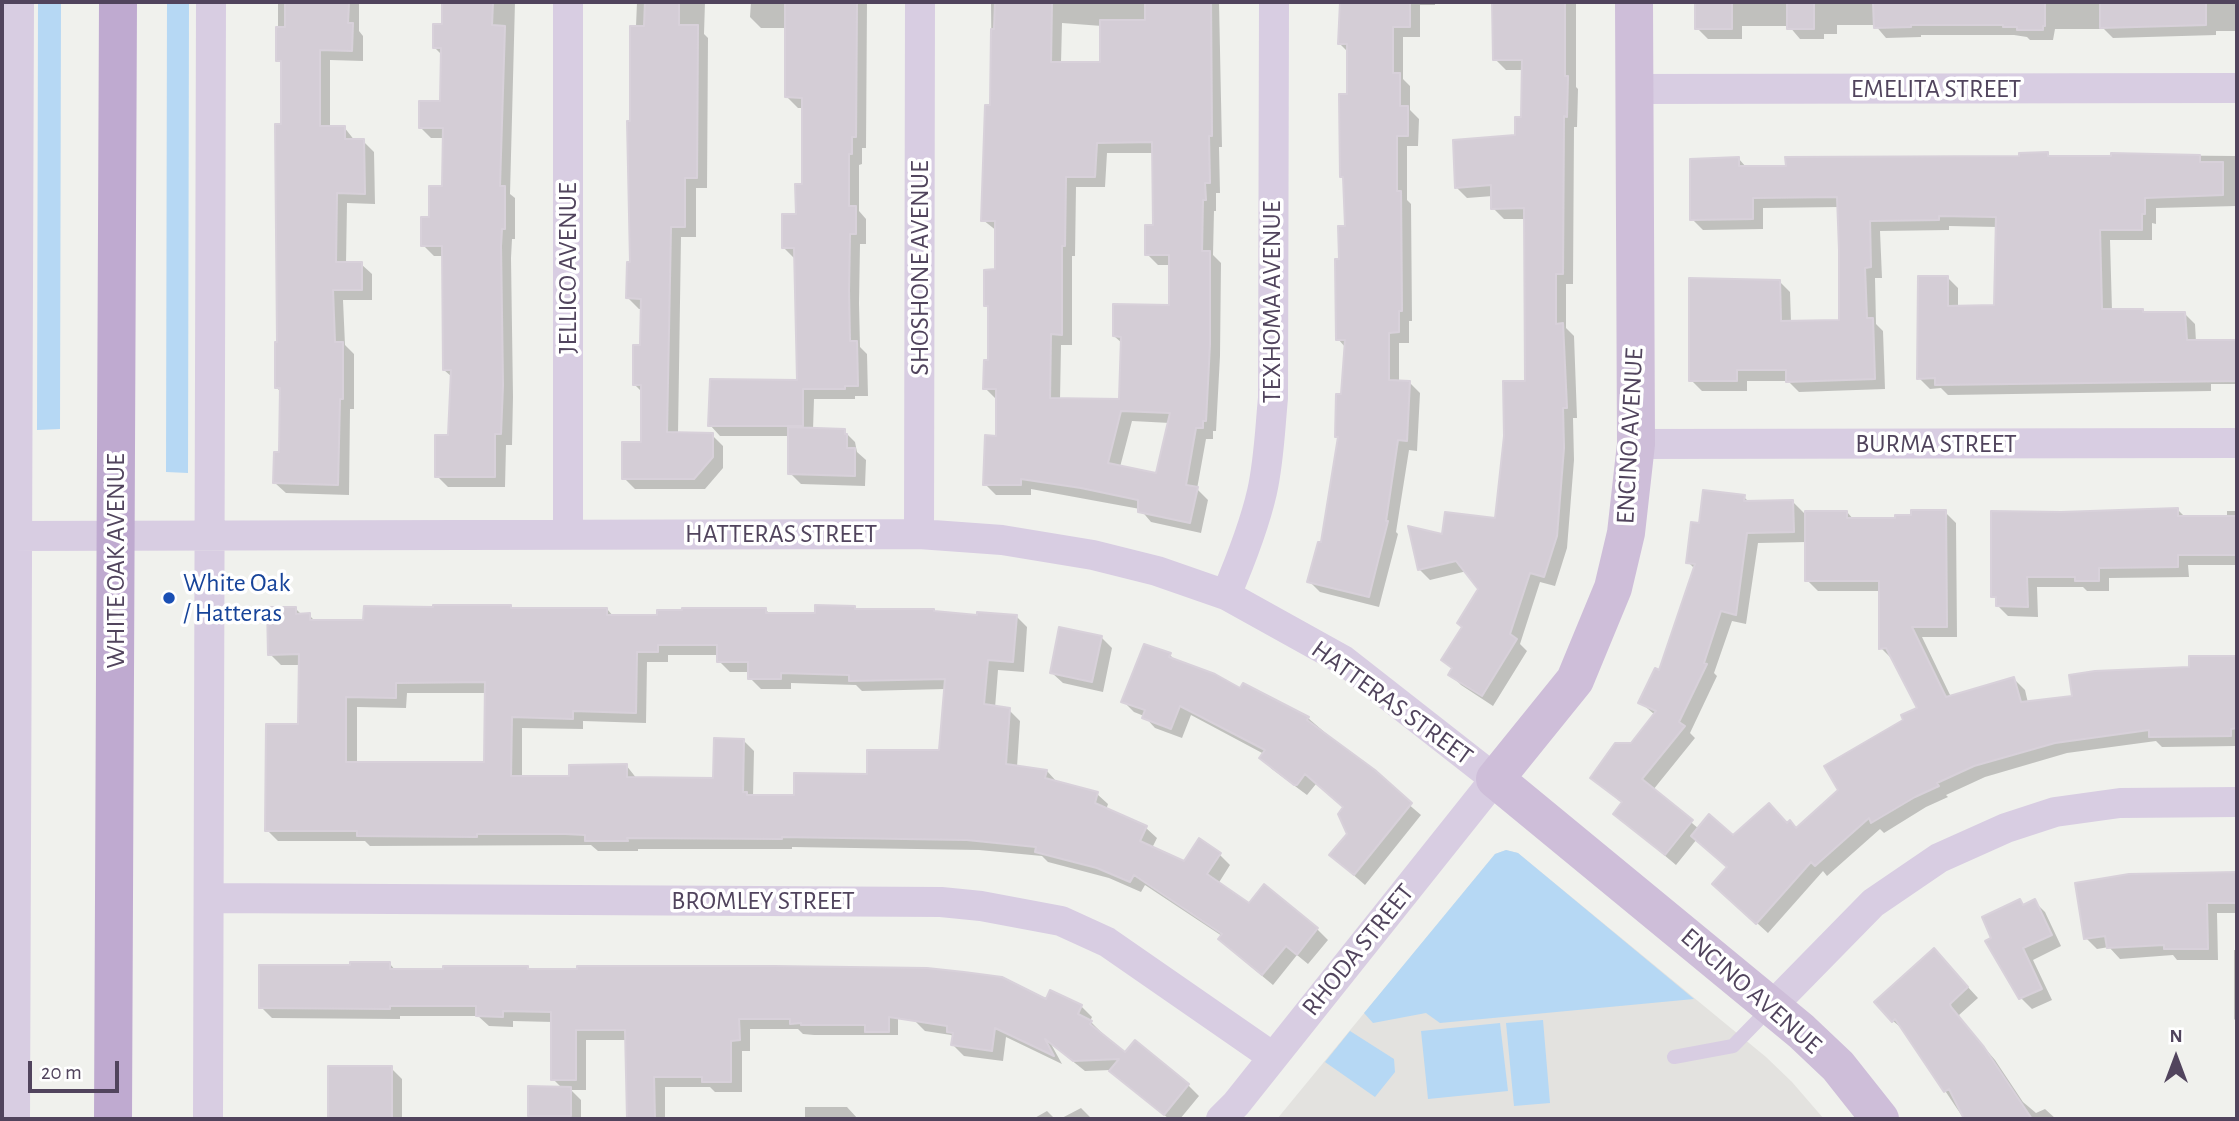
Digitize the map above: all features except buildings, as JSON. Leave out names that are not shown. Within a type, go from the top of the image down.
[{"type":"main road","name":"WHITE OAK AVENUE","points":[[113,1119],[118,2]]},
{"type":"street","points":[[15,1119],[9,536],[19,2]]},
{"type":"street","points":[[208,1119],[211,898],[211,2]]},
{"type":"street","name":"JELLICO AVENUE","points":[[568,2],[568,534]]},
{"type":"street","name":"SHOSHONE AVENUE","points":[[919,534],[920,2]]},
{"type":"street","name":"TEXHOMA AVENUE","points":[[1226,596],[1242,557],[1262,492],[1273,398],[1274,2]]},
{"type":"street","name":"ENCINO AVENUE","points":[[1634,2],[1636,444],[1626,533],[1613,588],[1575,680],[1494,779],[1772,1006],[1838,1066],[1880,1119]]},
{"type":"street","name":"EMELITA STREET","points":[[1634,89],[2237,88]]},
{"type":"street","name":"BURMA STREET","points":[[1636,444],[2237,443]]},
{"type":"street","name":"HATTERAS STREET","points":[[9,536],[919,534],[1002,540],[1093,555],[1157,570],[1226,596],[1343,660],[1494,779]]},
{"type":"street","name":"RHODA STREET","points":[[1221,1119],[1236,1104],[1494,779]]},
{"type":"street","points":[[1772,1006],[1873,903],[1940,858],[2006,828],[2055,812],[2120,803],[2237,802]]},
{"type":"street","name":"BROMLEY STREET","points":[[211,898],[927,902],[981,906],[1061,920],[1107,942],[1273,1057]]},
{"type":"lane","points":[[1674,1057],[1733,1046],[1772,1006]]},
{"type":"shaded area","points":[[38,2],[61,2],[60,429],[37,430]]},
{"type":"shaded area","points":[[167,2],[189,2],[188,473],[166,472]]},
{"type":"shaded area","points":[[1506,850],[1518,853],[1766,1057],[1824,1119],[1277,1119],[1495,854]]},
{"type":"shaded area","points":[[1506,850],[1518,853],[1694,999],[1440,1023],[1426,1013],[1373,1023],[1364,1013],[1495,854]]},
{"type":"shaded area","points":[[1543,1020],[1550,1103],[1514,1106],[1506,1023]]},
{"type":"shaded area","points":[[1500,1023],[1508,1091],[1428,1099],[1421,1031]]},
{"type":"shaded area","points":[[1350,1031],[1394,1059],[1395,1072],[1375,1097],[1325,1062]]},
{"type":"place","name":"White Oak / Hatteras","points":[[169,598]]}]
